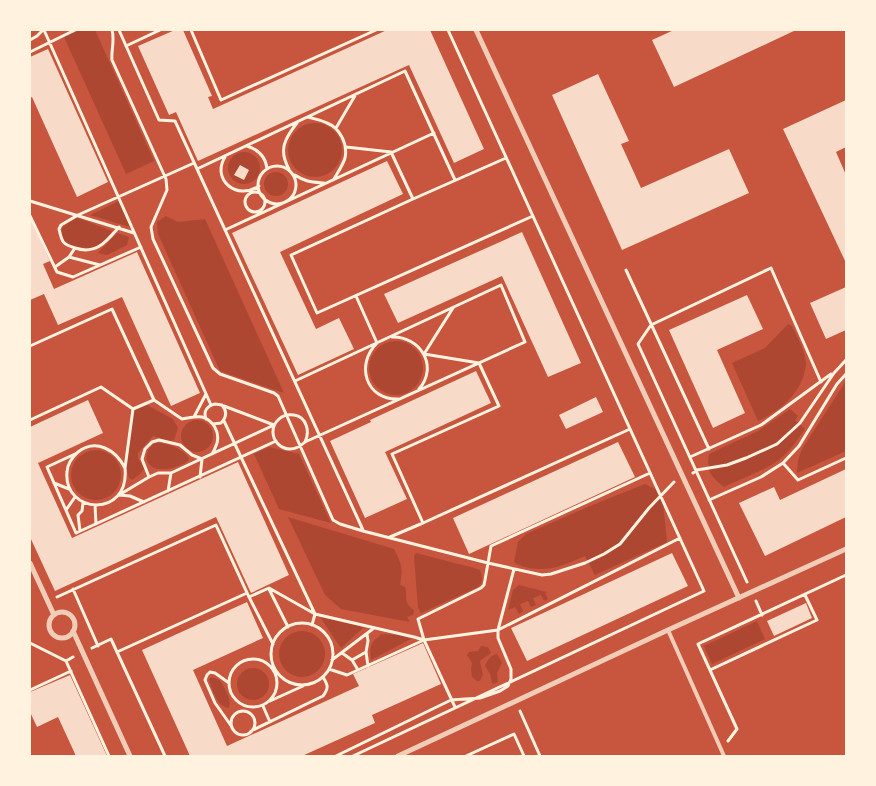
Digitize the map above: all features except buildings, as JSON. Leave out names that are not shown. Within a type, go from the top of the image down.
[{"type":"street","points":[[476,30],[740,598]]},
{"type":"street","points":[[398,756],[846,549]]},
{"type":"street","points":[[30,564],[54,615]]},
{"type":"street","points":[[73,632],[63,638],[55,636],[50,630],[49,621],[54,615],[62,612],[70,615],[73,619],[73,632],[130,756]]},
{"type":"lane","points":[[668,630],[724,756]]},
{"type":"path","points":[[30,40],[44,30],[211,405]]},
{"type":"path","points":[[30,52],[75,30]]},
{"type":"path","points":[[112,30],[114,37],[111,53],[112,60],[165,176],[166,190],[151,227],[153,238],[213,368],[220,374],[278,396],[334,520],[340,524],[363,531],[542,575],[585,563]]},
{"type":"path","points":[[119,30],[160,120],[175,121],[363,531]]},
{"type":"path","points":[[126,46],[160,30]]},
{"type":"path","points":[[190,30],[221,100],[376,30]]},
{"type":"path","points":[[336,756],[451,700],[480,698],[500,691],[508,686],[512,680],[704,591],[448,30]]},
{"type":"path","points":[[197,169],[405,71],[456,180]]},
{"type":"path","points":[[336,128],[356,94]]},
{"type":"path","points":[[307,117],[328,123],[336,128],[342,137],[346,147],[345,158],[334,179]]},
{"type":"path","points":[[299,121],[286,138],[283,148],[284,158],[288,167],[292,172],[295,178],[295,191],[292,196],[288,201],[275,203],[269,202],[262,196],[260,194],[254,192],[246,197],[245,204],[248,209],[254,212],[263,208],[264,202],[262,196],[259,186],[259,181],[261,175],[276,166],[287,168],[292,172],[302,180],[325,183]]},
{"type":"path","points":[[225,230],[434,132]]},
{"type":"path","points":[[246,146],[259,152],[264,158],[267,170]]},
{"type":"path","points":[[346,147],[391,152]]},
{"type":"path","points":[[391,152],[413,199]]},
{"type":"path","points":[[225,156],[221,168],[222,176],[231,188],[246,192],[254,190],[259,186]]},
{"type":"path","points":[[506,158],[291,256],[317,313],[534,216]]},
{"type":"path","points":[[119,228],[98,248],[83,250],[62,242],[59,229],[61,225],[78,215],[194,163]]},
{"type":"path","points":[[30,201],[134,233]]},
{"type":"path","points":[[30,216],[57,272],[73,277],[141,247]]},
{"type":"path","points":[[55,267],[69,257],[75,248]]},
{"type":"path","points":[[69,257],[100,264]]},
{"type":"path","points":[[762,614],[638,344],[651,325],[771,268],[821,382]]},
{"type":"path","points":[[626,270],[709,449]]},
{"type":"path","points":[[294,381],[500,285],[525,342],[305,442],[295,449],[284,448],[276,441],[273,430],[277,420],[286,415],[298,416],[303,420],[308,431],[305,442]]},
{"type":"path","points":[[356,296],[377,343]]},
{"type":"path","points":[[424,354],[454,307]]},
{"type":"path","points":[[30,346],[112,309],[154,400],[182,419],[204,418],[213,424],[217,433],[217,443],[212,454]]},
{"type":"path","points":[[389,337],[400,337],[409,340],[418,345],[424,354],[427,364],[426,375],[417,391]]},
{"type":"path","points":[[377,343],[367,355],[365,375],[369,384],[376,392],[384,397],[399,399]]},
{"type":"path","points":[[424,354],[479,363]]},
{"type":"path","points":[[800,423],[834,373],[846,360]]},
{"type":"path","points":[[423,523],[392,454],[499,406],[479,363]]},
{"type":"path","points":[[690,457],[761,425],[834,373]]},
{"type":"path","points":[[710,500],[761,477],[783,464],[799,446],[837,384],[846,374]]},
{"type":"path","points":[[30,420],[101,387],[133,409]]},
{"type":"path","points":[[194,417],[206,394]]},
{"type":"path","points":[[133,409],[154,400]]},
{"type":"path","points":[[207,420],[205,413],[208,407],[215,404],[274,425]]},
{"type":"path","points":[[222,405],[226,414],[224,421],[315,614],[312,625]]},
{"type":"path","points":[[77,453],[71,460],[67,470],[66,480],[69,489],[83,503],[95,506],[112,501],[124,487],[133,409]]},
{"type":"path","points":[[213,424],[224,421]]},
{"type":"path","points":[[118,495],[148,477],[158,473],[171,473],[274,425]]},
{"type":"path","points":[[390,538],[630,429]]},
{"type":"path","points":[[148,477],[142,459],[145,450],[152,442],[159,440],[180,445],[192,455],[202,459]]},
{"type":"path","points":[[125,468],[114,452],[96,446],[86,448],[47,467],[76,533],[276,441]]},
{"type":"path","points":[[783,464],[798,480],[846,458]]},
{"type":"path","points":[[200,476],[202,459]]},
{"type":"path","points":[[168,491],[171,473]]},
{"type":"path","points":[[455,707],[424,640],[418,619],[484,585],[491,546],[650,473]]},
{"type":"path","points":[[54,484],[69,489]]},
{"type":"path","points":[[118,495],[130,496],[144,502]]},
{"type":"path","points":[[66,510],[75,497]]},
{"type":"path","points":[[80,531],[78,515],[82,510],[83,503]]},
{"type":"path","points":[[95,506],[96,524]]},
{"type":"path","points":[[52,599],[216,525],[273,644]]},
{"type":"path","points":[[328,669],[347,675],[424,640],[498,630],[680,538]]},
{"type":"path","points":[[514,569],[498,630],[498,638],[511,669],[516,702],[540,756]]},
{"type":"path","points":[[721,750],[738,729],[698,644],[846,575]]},
{"type":"path","points":[[269,588],[288,626]]},
{"type":"path","points":[[117,652],[248,595],[269,588],[315,614],[414,636],[424,640]]},
{"type":"path","points":[[73,589],[98,646]]},
{"type":"path","points":[[710,670],[817,620],[805,594]]},
{"type":"path","points":[[270,701],[277,688],[276,672],[271,658],[275,639],[288,626],[304,623],[320,629],[331,643],[332,660],[323,677],[315,682],[306,684],[290,682],[283,678],[276,672],[270,666],[264,661],[256,659],[240,663],[234,668],[230,675],[229,683],[230,691],[234,698],[247,707],[263,706],[306,684]]},
{"type":"path","points":[[332,660],[375,628]]},
{"type":"path","points":[[367,634],[366,652],[368,666]]},
{"type":"path","points":[[111,639],[165,756]]},
{"type":"path","points":[[30,643],[66,661],[109,756]]},
{"type":"path","points":[[352,660],[366,652]]},
{"type":"path","points":[[342,653],[352,660],[358,670]]},
{"type":"path","points":[[30,690],[71,671]]},
{"type":"path","points":[[229,683],[215,673],[210,672],[207,675],[206,680],[215,703],[234,730],[244,735],[323,696],[327,691],[327,685],[323,677]]},
{"type":"path","points":[[353,756],[472,699]]},
{"type":"path","points":[[263,706],[270,722]]},
{"type":"path","points":[[246,711],[247,707]]},
{"type":"path","points":[[232,727],[231,720],[235,713],[246,711],[253,716],[254,724],[251,731]]},
{"type":"path","points":[[466,756],[514,734],[524,756]]},
{"type":"shaded area","points":[[80,30],[95,30],[154,161],[126,174],[64,37]]},
{"type":"shaded area","points":[[310,123],[320,123],[334,131],[340,140],[342,150],[340,160],[334,169],[320,177],[310,177],[300,172],[293,165],[288,155],[288,145],[293,135],[300,128]]},
{"type":"shaded area","points":[[244,152],[250,153],[255,157],[259,162],[259,174],[255,179],[250,183],[244,184],[238,183],[233,179],[229,174],[228,168],[229,162],[233,157],[238,153]]},
{"type":"shaded area","points":[[276,172],[281,173],[287,179],[287,189],[281,195],[276,196],[271,195],[265,189],[264,184],[265,179],[271,173]]},
{"type":"shaded area","points":[[119,201],[133,228],[90,215]]},
{"type":"shaded area","points":[[166,216],[178,222],[205,219],[284,393],[220,371],[158,234],[157,222]]},
{"type":"shaded area","points":[[76,218],[112,231],[103,242],[92,248],[67,244],[62,235],[63,227]]},
{"type":"shaded area","points":[[117,233],[129,237],[127,245],[107,255],[98,253]]},
{"type":"shaded area","points":[[788,324],[792,326],[804,353],[806,363],[803,378],[791,398],[785,404],[758,421],[732,363],[765,348]]},
{"type":"shaded area","points":[[396,341],[406,343],[415,349],[421,358],[423,368],[421,378],[415,387],[406,393],[396,395],[386,393],[377,387],[371,378],[369,368],[371,358],[377,349],[386,343]]},
{"type":"shaded area","points":[[846,381],[846,451],[797,473],[798,460],[802,449]]},
{"type":"shaded area","points":[[147,405],[173,419],[178,428],[174,440],[170,441],[153,436],[138,453],[138,458],[144,469],[132,480],[129,478],[126,468],[134,409]]},
{"type":"shaded area","points":[[790,409],[798,416],[795,420],[805,429],[784,456],[767,467],[724,487],[716,480],[710,473],[708,465],[709,454],[758,431]]},
{"type":"shaded area","points":[[197,420],[203,421],[208,425],[212,430],[212,442],[208,447],[203,451],[197,452],[191,451],[186,447],[182,442],[181,436],[182,430],[186,425],[191,421]]},
{"type":"shaded area","points":[[155,443],[174,446],[186,454],[189,458],[188,461],[171,468],[156,469],[148,463],[146,456],[149,448]]},
{"type":"shaded area","points":[[269,447],[299,454],[331,523],[279,509],[254,454]]},
{"type":"shaded area","points":[[101,450],[114,457],[120,465],[120,485],[114,493],[106,499],[91,500],[78,493],[72,485],[71,470],[78,457],[86,451]]},
{"type":"shaded area","points":[[645,484],[657,490],[663,502],[667,542],[595,575],[585,556],[549,569],[534,569],[514,562],[518,542],[526,534]]},
{"type":"shaded area","points":[[288,517],[394,549],[401,567],[400,585],[405,587],[408,605],[414,610],[413,615],[407,617],[410,622],[341,609],[325,595]]},
{"type":"shaded area","points":[[416,553],[480,570],[482,581],[478,587],[421,613],[418,608],[414,556]]},
{"type":"shaded area","points":[[519,585],[547,592],[545,593],[548,599],[544,601],[541,595],[533,598],[536,605],[531,607],[528,601],[520,604],[523,611],[519,614],[515,607],[508,610],[513,590]]},
{"type":"shaded area","points":[[320,617],[364,627],[341,648]]},
{"type":"shaded area","points":[[757,621],[765,639],[712,664],[704,646]]},
{"type":"shaded area","points":[[298,631],[306,631],[315,635],[321,641],[325,654],[321,667],[315,673],[306,677],[298,677],[289,673],[283,667],[279,658],[279,650],[283,641],[289,635]]},
{"type":"shaded area","points":[[382,634],[399,635],[411,639],[371,660],[370,651],[372,645],[375,639]]},
{"type":"shaded area","points":[[481,646],[488,647],[491,653],[480,662],[483,674],[480,681],[477,681],[472,677],[472,663],[467,655],[469,652],[478,651]]},
{"type":"shaded area","points":[[497,654],[502,663],[497,673],[498,682],[493,684],[485,666],[493,655]]},
{"type":"shaded area","points":[[253,668],[259,669],[264,673],[268,678],[268,690],[264,695],[259,699],[253,700],[247,699],[242,695],[238,690],[237,684],[238,678],[242,673],[247,669]]},
{"type":"shaded area","points":[[211,677],[220,680],[229,697],[229,708],[218,701],[209,680]]}]
